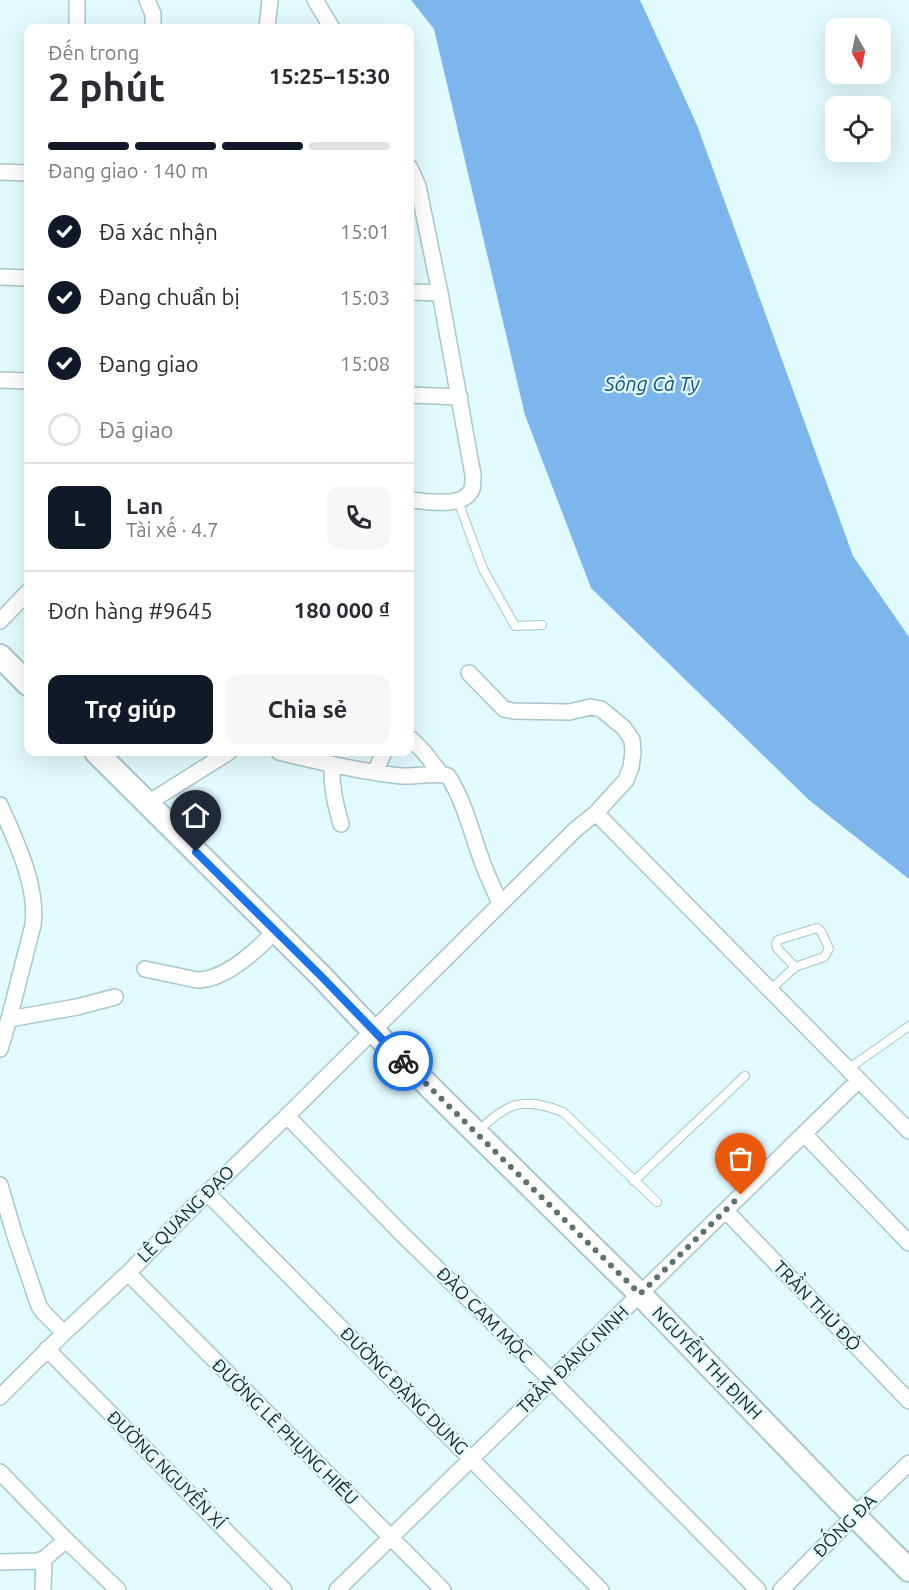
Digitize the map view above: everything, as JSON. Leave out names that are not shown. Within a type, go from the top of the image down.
[{"type":"street","points":[[77,0],[77,24]]},
{"type":"street","points":[[147,0],[153,14],[153,24]]},
{"type":"street","points":[[267,24],[270,0]]},
{"type":"street","points":[[315,0],[330,24]]},
{"type":"street","points":[[0,172],[24,173]]},
{"type":"street","points":[[414,186],[440,293],[473,475],[472,489],[462,500],[452,503],[414,500]]},
{"type":"street","points":[[0,277],[24,278]]},
{"type":"street","points":[[414,292],[440,293]]},
{"type":"street","points":[[0,380],[24,381]]},
{"type":"street","points":[[414,395],[460,397]]},
{"type":"street","points":[[0,621],[24,596]]},
{"type":"street","points":[[0,656],[24,680]]},
{"type":"street","name":"LÊ QUANG ĐẠO","points":[[0,1397],[287,1116],[500,903],[576,829],[596,813],[626,780],[631,767],[632,740],[624,728],[601,709],[591,707],[569,712],[504,709],[469,673]]},
{"type":"street","points":[[414,742],[441,774]]},
{"type":"street","name":"NGUYỄN THỊ ĐỊNH","points":[[100,756],[372,1030],[640,1294],[909,1570]]},
{"type":"street","points":[[148,803],[223,756]]},
{"type":"street","points":[[297,756],[404,776],[441,774],[448,776],[500,903]]},
{"type":"street","points":[[375,772],[382,756]]},
{"type":"street","points":[[332,764],[332,786],[341,824]]},
{"type":"street","points":[[0,805],[32,889],[34,903],[33,925],[0,1049]]},
{"type":"street","points":[[596,813],[909,1131]]},
{"type":"street","points":[[145,969],[204,980],[246,959],[275,931]]},
{"type":"street","points":[[9,1019],[77,1007],[115,997]]},
{"type":"street","name":"TRẦN ĐĂNG NINH","points":[[337,1590],[804,1134],[854,1074]]},
{"type":"street","name":"ĐÀO CAM MỘC","points":[[287,1116],[758,1590]]},
{"type":"street","points":[[804,1134],[909,1243]]},
{"type":"street","points":[[0,1185],[39,1306],[64,1333]]},
{"type":"street","name":"ĐƯỜNG ĐẶNG DUNG","points":[[207,1193],[601,1590]]},
{"type":"street","name":"TRẦN THỦ ĐỘ","points":[[726,1211],[909,1401]]},
{"type":"street","name":"ĐƯỜNG LÊ PHỤNG HIỂU","points":[[128,1273],[443,1590]]},
{"type":"street","name":"ĐƯỜNG NGUYỄN XÍ","points":[[47,1349],[284,1590]]},
{"type":"street","name":"ĐỐNG ĐA","points":[[782,1590],[909,1463]]},
{"type":"street","points":[[0,1472],[118,1590]]},
{"type":"street","points":[[0,1562],[44,1559],[66,1540]]},
{"type":"street","points":[[44,1559],[44,1590]]},
{"type":"lane","points":[[458,501],[483,569],[515,626],[542,625]]},
{"type":"lane","points":[[770,990],[795,967],[824,957],[829,949],[821,931],[817,928],[778,940],[777,948],[795,967]]},
{"type":"lane","points":[[854,1074],[909,1026]]},
{"type":"lane","points":[[634,1181],[745,1076]]},
{"type":"lane","points":[[476,1133],[496,1114],[509,1106],[528,1103],[547,1106],[563,1112],[657,1202]]},
{"type":"water","name":"Sông Cà Ty","points":[[411,0],[640,0],[697,125],[853,556],[909,637],[909,879],[809,800],[591,588],[525,415],[434,29]]},
{"type":"way so far","points":[[403,1061],[640,1294],[741,1195]]},
{"type":"route","points":[[196,852],[403,1061]]}]
